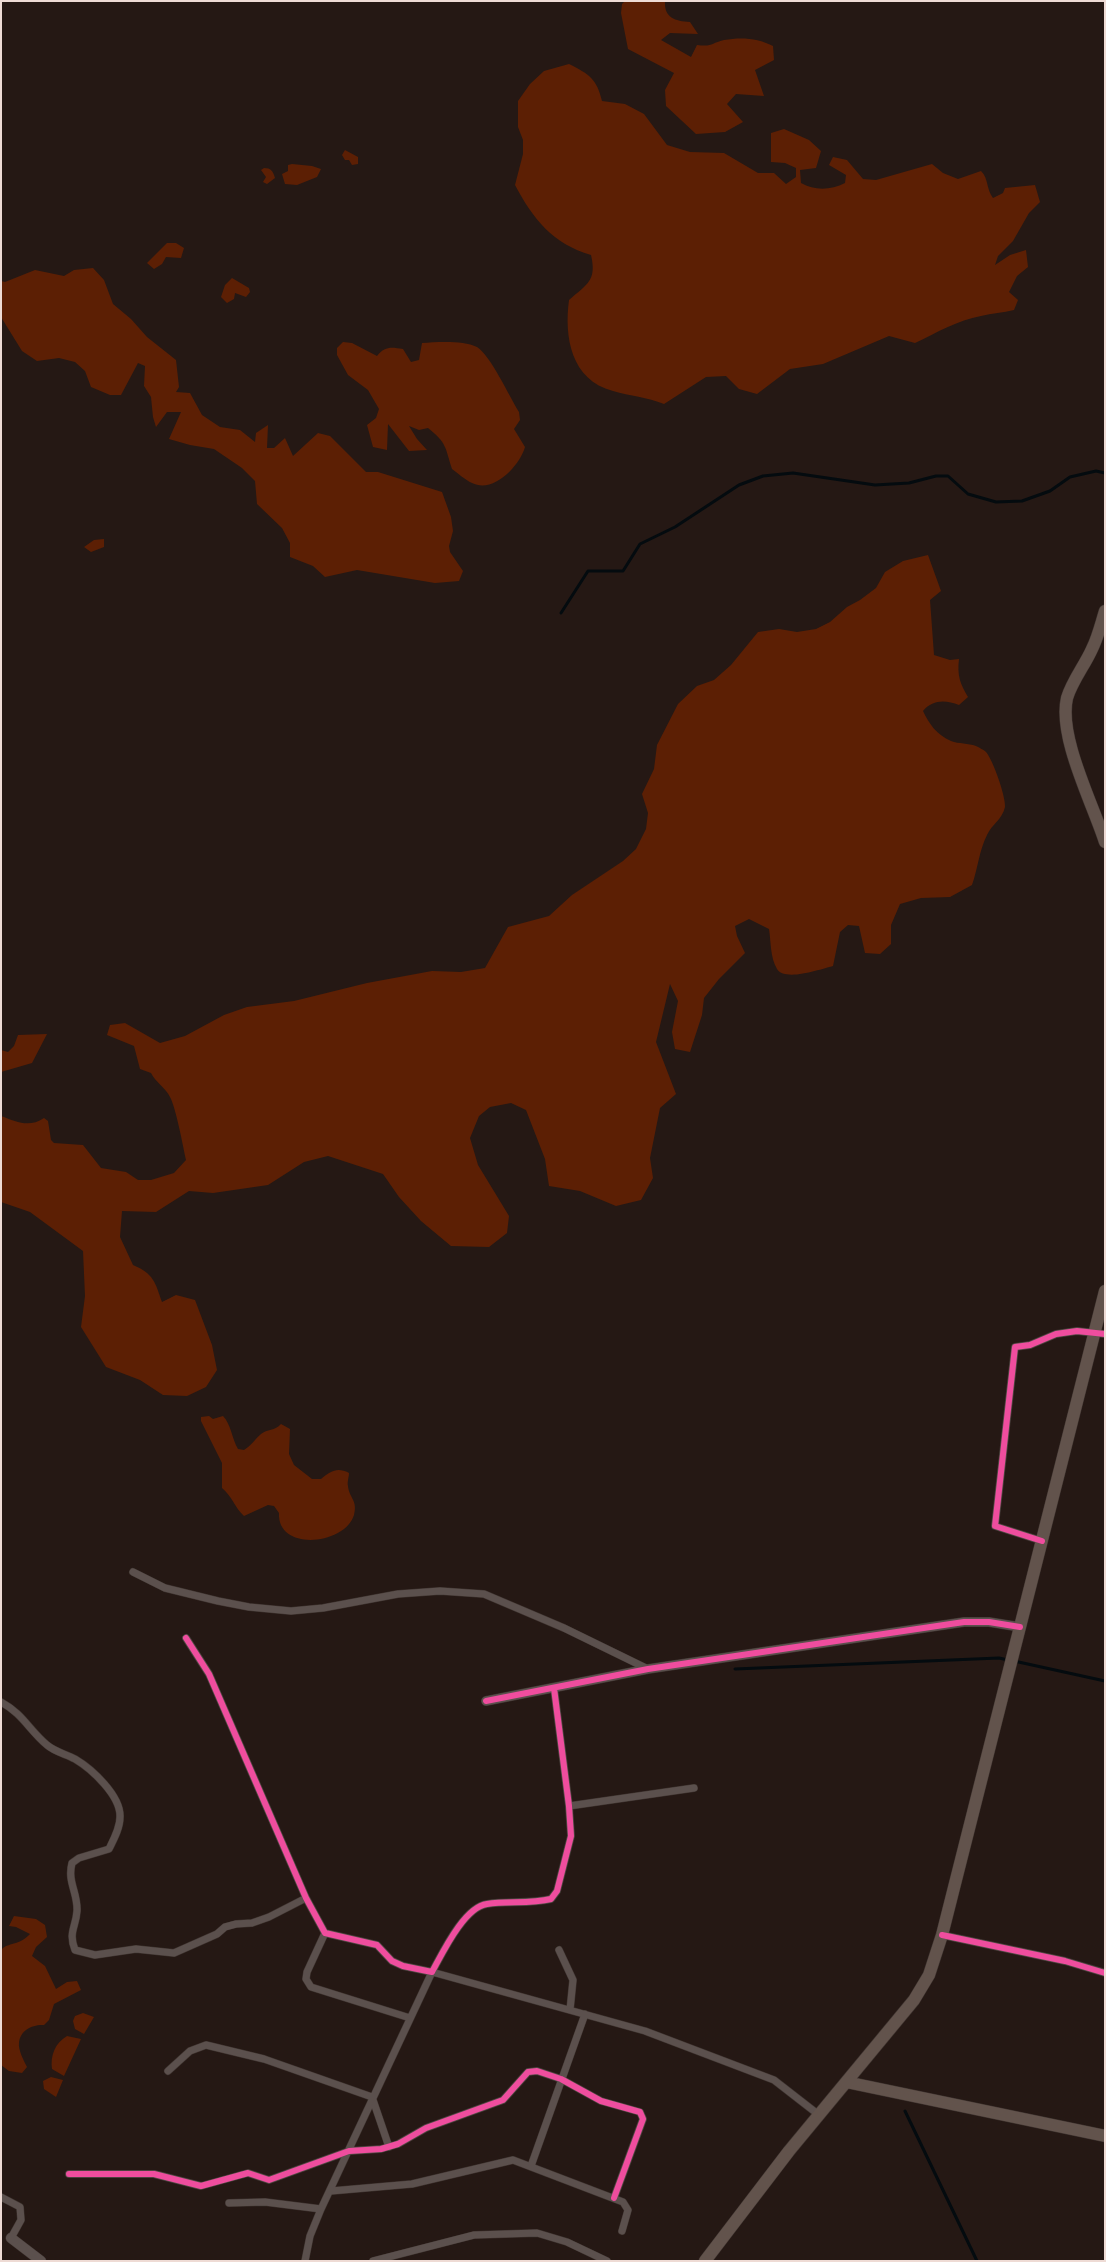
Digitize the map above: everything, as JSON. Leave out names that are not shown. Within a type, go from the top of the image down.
[{"type":"main road","points":[[1105,611],[1092,649],[1067,698],[1067,718],[1068,733],[1074,757],[1105,842]]},
{"type":"main road","points":[[705,2261],[846,2082],[914,2000],[929,1976],[942,1935],[1042,1541],[1099,1333],[1105,1291]]},
{"type":"main road","points":[[846,2082],[1105,2136]]},
{"type":"main road","points":[[11,2238],[41,2261]]},
{"type":"street","points":[[1042,1541],[995,1526],[1016,1347],[1036,1342],[1056,1334],[1099,1333]]},
{"type":"street","points":[[133,1572],[165,1588],[249,1607],[291,1611],[324,1608],[405,1594],[440,1591],[484,1594],[564,1628],[648,1669]]},
{"type":"street","points":[[486,1701],[648,1669],[964,1622],[989,1622],[1020,1627]]},
{"type":"street","points":[[186,1638],[209,1674],[306,1898],[325,1933],[377,1945],[392,1961],[403,1966],[432,1972],[645,2031],[774,2080],[820,2115]]},
{"type":"street","points":[[305,2261],[310,2236],[321,2208],[432,1972],[452,1936],[476,1909],[485,1904],[537,1902],[551,1899],[557,1891],[571,1836],[569,1806],[554,1688]]},
{"type":"street","points":[[1,1702],[15,1709],[48,1746],[75,1759],[96,1774],[115,1798],[117,1804],[120,1816],[116,1834],[109,1849],[72,1862],[69,1873],[77,1911],[72,1931],[72,1941],[75,1950],[95,1955],[136,1949],[174,1953],[217,1934],[225,1927],[236,1924],[252,1923],[269,1917],[306,1898]]},
{"type":"street","points":[[569,1806],[694,1788]]},
{"type":"street","points":[[325,1933],[307,1972],[306,1979],[312,1987],[410,2018]]},
{"type":"street","points":[[942,1935],[1065,1961],[1105,1973]]},
{"type":"street","points":[[559,1950],[573,1980],[570,2010]]},
{"type":"street","points":[[531,2166],[560,2079],[585,2014]]},
{"type":"street","points":[[168,2071],[190,2051],[206,2045],[264,2059],[372,2097]]},
{"type":"street","points":[[68,2174],[154,2174],[201,2186],[248,2173],[269,2180],[349,2151],[389,2147],[426,2128],[503,2100],[528,2072],[537,2071],[560,2079],[601,2101],[640,2112],[643,2119],[614,2198]]},
{"type":"street","points":[[372,2097],[389,2147]]},
{"type":"street","points":[[330,2191],[412,2184],[513,2160],[623,2202],[628,2210],[622,2231]]},
{"type":"street","points":[[1,2197],[20,2207],[21,2220],[11,2238]]},
{"type":"street","points":[[229,2203],[265,2202],[321,2208]]},
{"type":"street","points":[[373,2261],[474,2235],[537,2233],[566,2242],[608,2261]]},
{"type":"shaded area","points":[[625,1],[665,1],[666,11],[672,18],[690,22],[698,34],[670,33],[661,40],[691,57],[697,45],[709,45],[730,39],[743,38],[761,41],[773,46],[774,60],[755,70],[764,96],[736,94],[727,104],[743,122],[725,132],[696,134],[666,106],[665,90],[674,73],[628,49],[621,13],[622,4]]},
{"type":"shaded area","points":[[569,64],[587,74],[595,82],[602,101],[625,104],[644,114],[667,145],[690,152],[724,153],[758,173],[774,173],[786,184],[796,177],[796,168],[785,163],[771,162],[771,133],[784,129],[809,140],[821,151],[816,168],[800,170],[801,183],[806,186],[823,189],[845,183],[846,175],[829,165],[833,157],[847,160],[863,179],[876,180],[932,164],[943,173],[958,179],[981,171],[984,174],[989,191],[993,198],[1003,193],[1005,188],[1035,185],[1040,202],[1029,213],[1013,241],[998,256],[995,265],[1010,255],[1026,250],[1028,267],[1017,276],[1009,292],[1018,300],[1014,310],[964,320],[915,343],[889,336],[823,364],[790,369],[757,394],[739,389],[726,376],[706,377],[664,404],[613,391],[599,385],[588,377],[579,367],[573,355],[568,328],[569,300],[589,281],[593,271],[591,255],[566,244],[546,229],[529,209],[515,185],[523,154],[523,140],[518,127],[518,101],[530,84],[544,71]]},
{"type":"shaded area","points":[[345,150],[358,157],[358,164],[352,165],[349,160],[345,160],[342,155]]},
{"type":"shaded area","points":[[288,165],[312,166],[321,169],[317,177],[297,185],[285,184],[282,174],[288,171]]},
{"type":"shaded area","points":[[264,168],[271,170],[275,178],[267,184],[263,182],[266,177],[261,170]]},
{"type":"shaded area","points":[[167,243],[176,243],[184,248],[181,258],[166,257],[162,264],[154,269],[147,263]]},
{"type":"shaded area","points":[[93,268],[104,280],[113,304],[131,319],[147,337],[176,360],[179,387],[176,392],[190,393],[202,415],[220,427],[240,430],[255,442],[256,433],[268,425],[267,448],[274,448],[285,438],[293,456],[318,433],[330,436],[366,472],[378,472],[442,492],[451,517],[453,531],[449,546],[450,552],[463,571],[459,581],[435,583],[357,570],[325,577],[313,566],[290,557],[290,543],[282,528],[257,504],[255,481],[242,468],[214,449],[190,445],[169,439],[181,412],[167,412],[156,427],[153,417],[151,397],[144,386],[145,366],[138,363],[121,395],[110,395],[91,387],[85,371],[75,362],[59,358],[37,361],[22,351],[1,317],[1,281],[5,282],[35,270],[64,276],[74,270]]},
{"type":"shaded area","points":[[232,278],[249,288],[250,292],[246,297],[235,293],[234,299],[227,303],[221,297],[225,285]]},
{"type":"shaded area","points":[[343,342],[352,343],[377,356],[383,350],[388,348],[403,349],[411,362],[419,360],[422,343],[457,342],[477,347],[494,367],[519,412],[520,420],[514,429],[525,447],[518,462],[505,476],[497,481],[489,485],[480,485],[469,482],[452,469],[442,442],[428,428],[419,430],[409,426],[417,439],[427,450],[409,451],[388,424],[387,450],[373,447],[367,425],[376,418],[379,409],[368,390],[348,375],[337,355],[337,348]]},
{"type":"shaded area","points":[[104,539],[104,547],[91,552],[84,547],[94,540]]},
{"type":"shaded area","points":[[928,555],[941,591],[930,600],[934,655],[950,660],[959,659],[958,670],[960,679],[968,697],[959,705],[949,702],[940,702],[931,704],[923,711],[934,729],[946,739],[954,742],[970,744],[986,752],[995,770],[1005,802],[1002,815],[989,831],[984,841],[972,885],[950,897],[921,898],[900,904],[891,925],[891,944],[880,954],[865,953],[859,926],[848,925],[840,932],[833,966],[804,974],[795,975],[781,973],[777,969],[772,954],[769,929],[749,919],[735,926],[737,936],[745,953],[719,979],[704,998],[702,1015],[690,1052],[675,1049],[672,1032],[678,1001],[670,984],[656,1042],[676,1094],[660,1108],[650,1158],[653,1178],[641,1200],[616,1206],[580,1191],[549,1186],[545,1159],[526,1110],[511,1103],[490,1107],[479,1116],[470,1138],[478,1165],[509,1216],[507,1233],[489,1247],[451,1246],[421,1221],[399,1197],[383,1174],[328,1156],[304,1162],[268,1185],[213,1193],[189,1191],[156,1212],[122,1211],[120,1237],[133,1265],[150,1275],[162,1302],[176,1295],[195,1300],[212,1345],[217,1370],[206,1387],[187,1396],[163,1395],[140,1380],[106,1367],[81,1327],[85,1296],[83,1251],[30,1212],[1,1202],[1,1116],[23,1123],[33,1123],[44,1118],[48,1121],[51,1140],[54,1143],[83,1145],[101,1168],[126,1172],[138,1180],[151,1180],[174,1173],[186,1160],[177,1118],[170,1097],[166,1090],[155,1080],[151,1073],[140,1069],[134,1046],[107,1035],[110,1025],[125,1023],[160,1043],[185,1036],[224,1015],[247,1007],[294,1001],[367,983],[432,971],[461,972],[485,968],[508,927],[549,916],[572,895],[623,861],[636,849],[646,829],[648,813],[642,794],[654,769],[657,745],[678,704],[697,686],[714,680],[731,665],[758,632],[779,629],[797,632],[816,629],[830,622],[847,607],[860,600],[876,588],[885,572],[903,561]]},
{"type":"shaded area","points":[[47,1034],[32,1063],[1,1072],[1,1050],[8,1052],[14,1046],[18,1035]]},
{"type":"shaded area","points":[[209,1416],[213,1419],[223,1416],[228,1423],[238,1449],[244,1450],[249,1447],[261,1434],[276,1428],[281,1424],[290,1429],[289,1454],[294,1465],[312,1479],[321,1479],[331,1472],[338,1470],[349,1473],[348,1486],[354,1502],[355,1510],[354,1515],[348,1525],[338,1533],[326,1538],[312,1540],[299,1539],[289,1534],[281,1526],[279,1513],[274,1506],[268,1505],[244,1516],[222,1488],[222,1463],[201,1421],[201,1417]]},
{"type":"shaded area","points":[[14,1916],[36,1919],[45,1925],[47,1937],[36,1947],[32,1956],[45,1966],[56,1989],[67,1982],[77,1981],[81,1990],[54,2004],[49,2020],[44,2025],[32,2027],[24,2031],[20,2038],[19,2049],[27,2067],[22,2073],[9,2071],[1,2065],[1,1950],[26,1938],[30,1934],[16,1927],[9,1926]]},
{"type":"shaded area","points":[[83,2013],[94,2017],[84,2034],[75,2029],[73,2021],[75,2016]]},
{"type":"shaded area","points":[[67,2036],[81,2039],[64,2076],[52,2069],[52,2059],[56,2046]]},
{"type":"shaded area","points":[[51,2077],[63,2080],[56,2097],[44,2089],[43,2081]]},
{"type":"waterway","points":[[561,613],[588,571],[623,571],[640,544],[675,527],[739,485],[763,476],[793,473],[875,485],[909,483],[936,476],[948,476],[968,494],[996,502],[1022,501],[1050,491],[1070,477],[1096,471],[1105,473]]},
{"type":"waterway","points":[[735,1669],[999,1658],[1008,1660]]},
{"type":"waterway","points":[[1014,1661],[1105,1681]]},
{"type":"waterway","points":[[905,2111],[977,2261]]},
{"type":"cycle path","points":[[1042,1541],[995,1526],[1015,1347],[1030,1345],[1056,1334],[1077,1331],[1105,1334]]},
{"type":"cycle path","points":[[486,1701],[648,1669],[964,1622],[989,1622],[1020,1627]]},
{"type":"cycle path","points":[[186,1638],[209,1674],[306,1898],[325,1933],[377,1945],[392,1961],[403,1966],[432,1972],[448,1943],[462,1922],[478,1907],[487,1904],[551,1899],[557,1891],[571,1836],[569,1806],[554,1688]]},
{"type":"cycle path","points":[[942,1935],[1065,1961],[1105,1973]]},
{"type":"cycle path","points":[[69,2174],[154,2174],[201,2186],[248,2173],[269,2180],[349,2151],[381,2149],[398,2144],[426,2128],[503,2100],[528,2072],[537,2071],[561,2079],[601,2101],[640,2112],[643,2119],[614,2198]]}]
